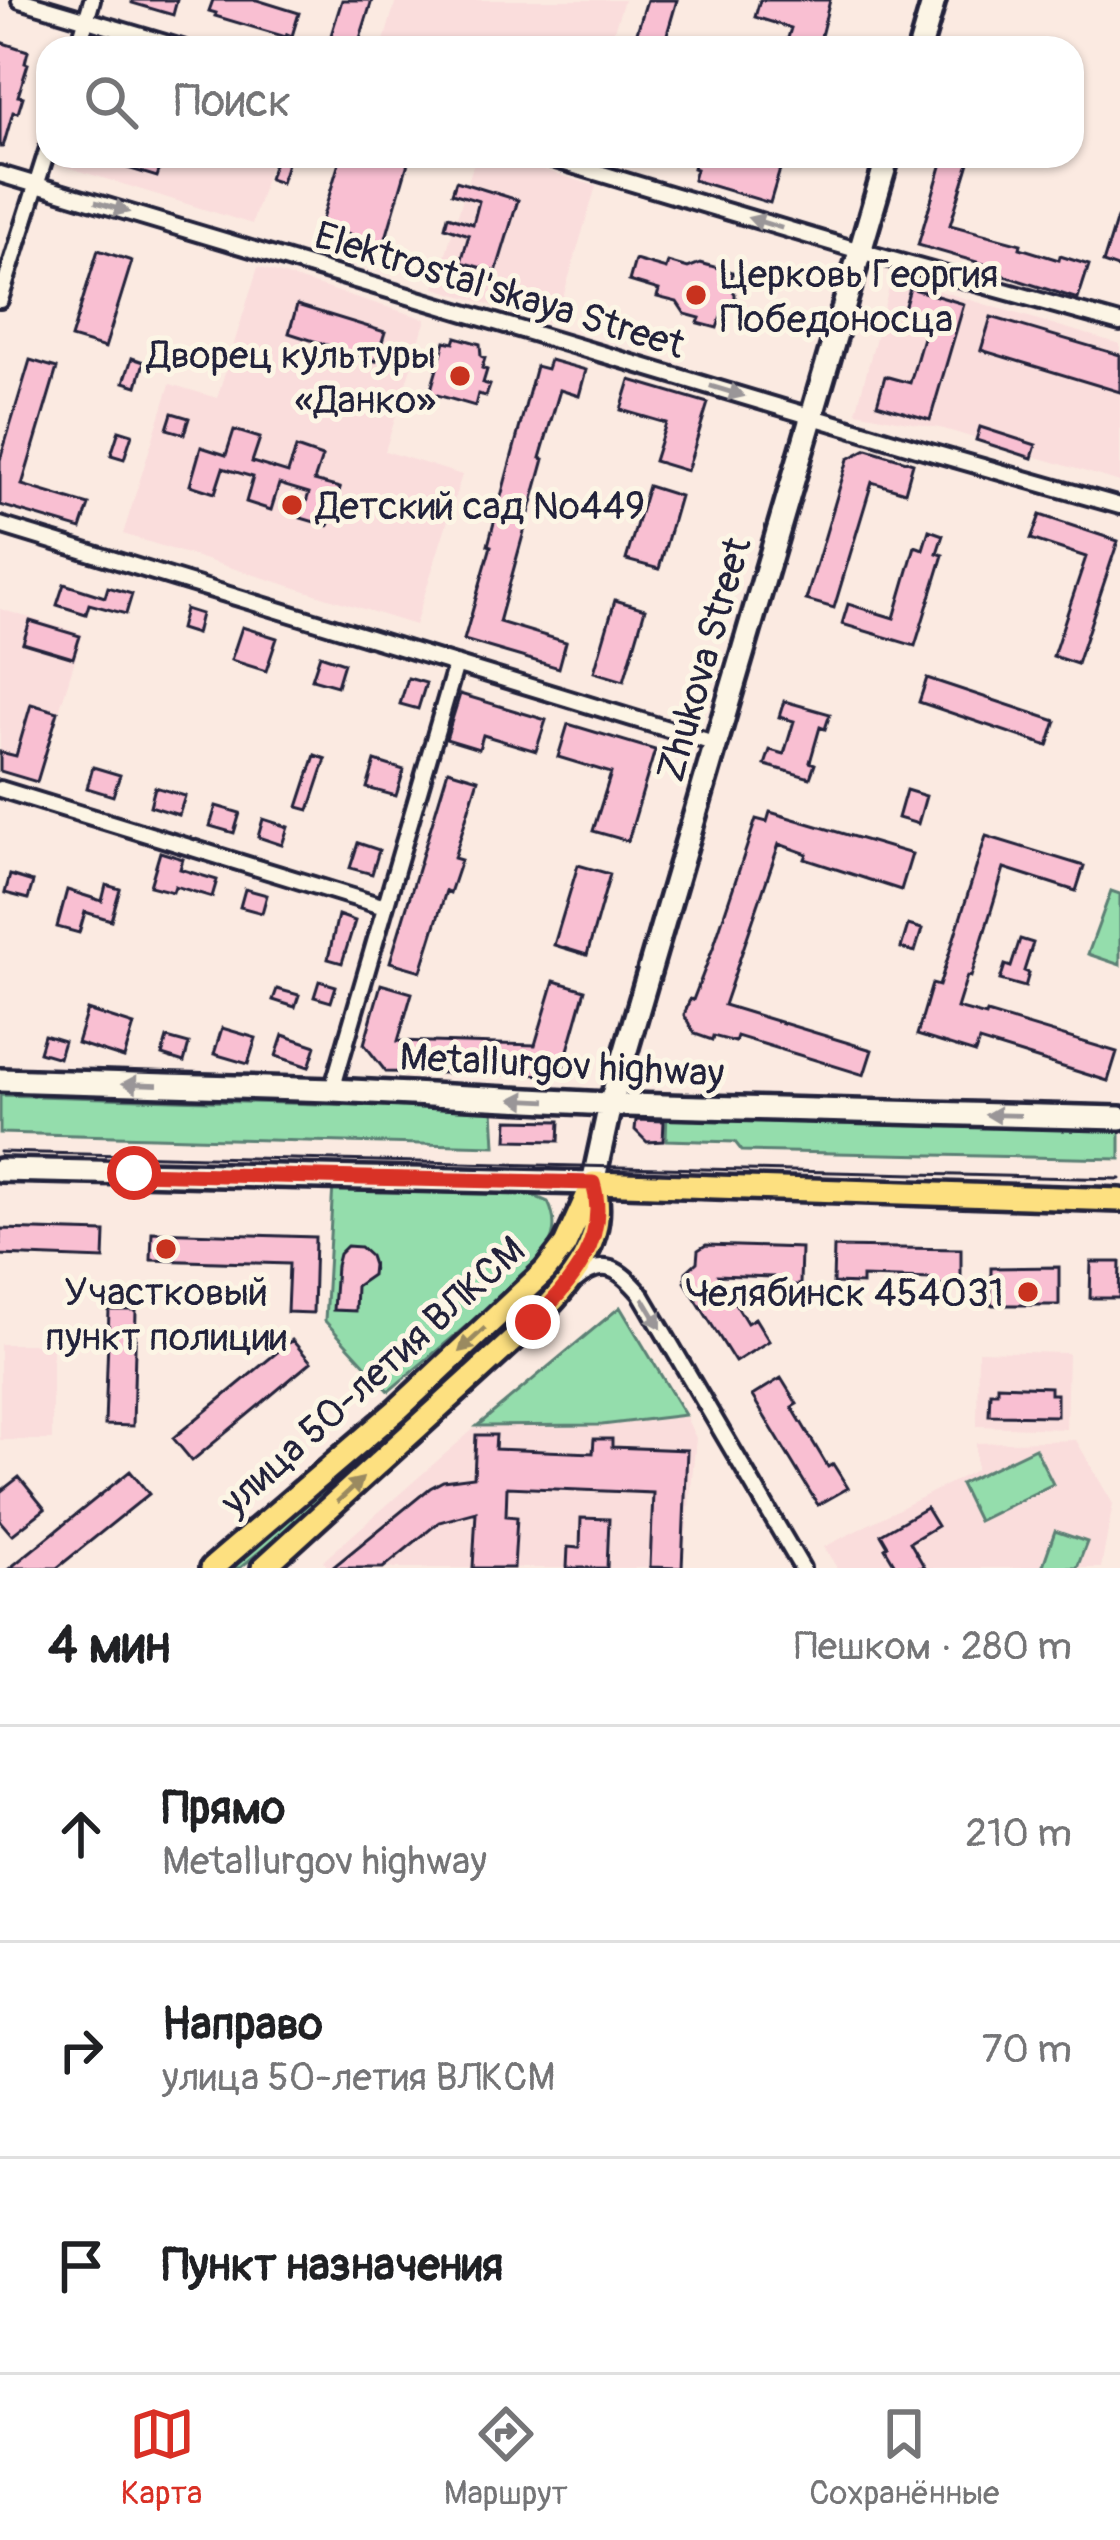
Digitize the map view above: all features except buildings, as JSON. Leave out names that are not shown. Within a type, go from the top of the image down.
[{"type":"main road","points":[[924,36],[934,0]]},
{"type":"main road","name":"Zhukova Street","points":[[593,1183],[610,1105],[884,168]]},
{"type":"main road","name":"Metallurgov highway","points":[[0,1080],[332,1090],[610,1105],[1120,1118]]},
{"type":"main road","points":[[0,1170],[1120,1200]]},
{"type":"main road","name":"улица 50-летия ВЛКСМ","points":[[263,1568],[568,1286],[595,1224],[598,1201],[593,1183]]},
{"type":"main road","name":"улица 50-летия ВЛКСМ","points":[[212,1568],[398,1409],[545,1270],[565,1246],[593,1183]]},
{"type":"street","points":[[20,0],[141,36]]},
{"type":"street","points":[[81,36],[92,0]]},
{"type":"street","points":[[0,300],[42,168]]},
{"type":"street","points":[[582,168],[1120,323]]},
{"type":"street","name":"Elektrostal'skaya Street","points":[[0,174],[1120,506]]},
{"type":"street","points":[[0,525],[717,744]]},
{"type":"street","points":[[332,1090],[456,664]]},
{"type":"street","points":[[0,789],[385,907]]},
{"type":"street","points":[[568,1286],[588,1270],[613,1268],[641,1294],[802,1568]]},
{"type":"shaded area","points":[[396,0],[624,0],[612,36],[386,36]]},
{"type":"shaded area","points":[[70,168],[269,168],[252,224]]},
{"type":"shaded area","points":[[472,168],[538,168],[596,186],[555,324],[435,288]]},
{"type":"shaded area","name":"Детский сад №449","points":[[258,267],[426,319],[385,451],[462,475],[415,625],[123,534],[170,384],[217,398]]},
{"type":"shaded area","points":[[892,277],[1120,344],[1120,482],[944,429],[856,412]]},
{"type":"shaded area","points":[[0,609],[83,634],[37,782],[0,771]]},
{"type":"shaded area","points":[[0,1344],[52,1344],[52,1440],[0,1440]]},
{"type":"shaded area","points":[[978,1351],[1068,1353],[1066,1429],[977,1426]]},
{"type":"shaded area","points":[[685,1415],[696,1438],[683,1568],[329,1568],[323,1561],[477,1426],[602,1425]]},
{"type":"shaded area","points":[[1076,1440],[1113,1504],[1101,1568],[837,1568],[824,1547],[976,1470],[976,1443]]},
{"type":"green space","points":[[1111,891],[1120,894],[1120,965],[1088,954]]},
{"type":"green space","points":[[0,1095],[493,1109],[495,1146],[0,1133]]},
{"type":"green space","points":[[667,1112],[1120,1122],[1120,1159],[742,1151],[735,1142],[666,1140]]},
{"type":"green space","points":[[333,1185],[518,1189],[548,1202],[554,1220],[552,1236],[535,1268],[389,1391],[325,1321]]},
{"type":"green space","points":[[578,1235],[565,1280],[368,1462],[240,1568],[228,1568],[363,1457],[561,1274]]},
{"type":"green space","points":[[620,1307],[685,1415],[602,1425],[477,1426]]},
{"type":"green space","points":[[1035,1448],[1053,1484],[978,1521],[960,1484]]},
{"type":"green space","points":[[1055,1531],[1087,1542],[1077,1568],[1042,1568]]},
{"type":"tram line","points":[[0,1152],[1120,1179]]},
{"type":"place","name":"Церковь Георгия Победоносца","points":[[696,295]]},
{"type":"place","name":"Дворец культуры «Данко»","points":[[460,376]]},
{"type":"place","name":"Детский сад №449","points":[[292,505]]},
{"type":"place","name":"Участковый пункт полиции","points":[[166,1249]]},
{"type":"place","name":"Челябинск 454031","points":[[1028,1292]]},
{"type":"route","points":[[134,1173],[593,1183],[598,1201],[587,1250],[568,1286],[533,1322]]}]
